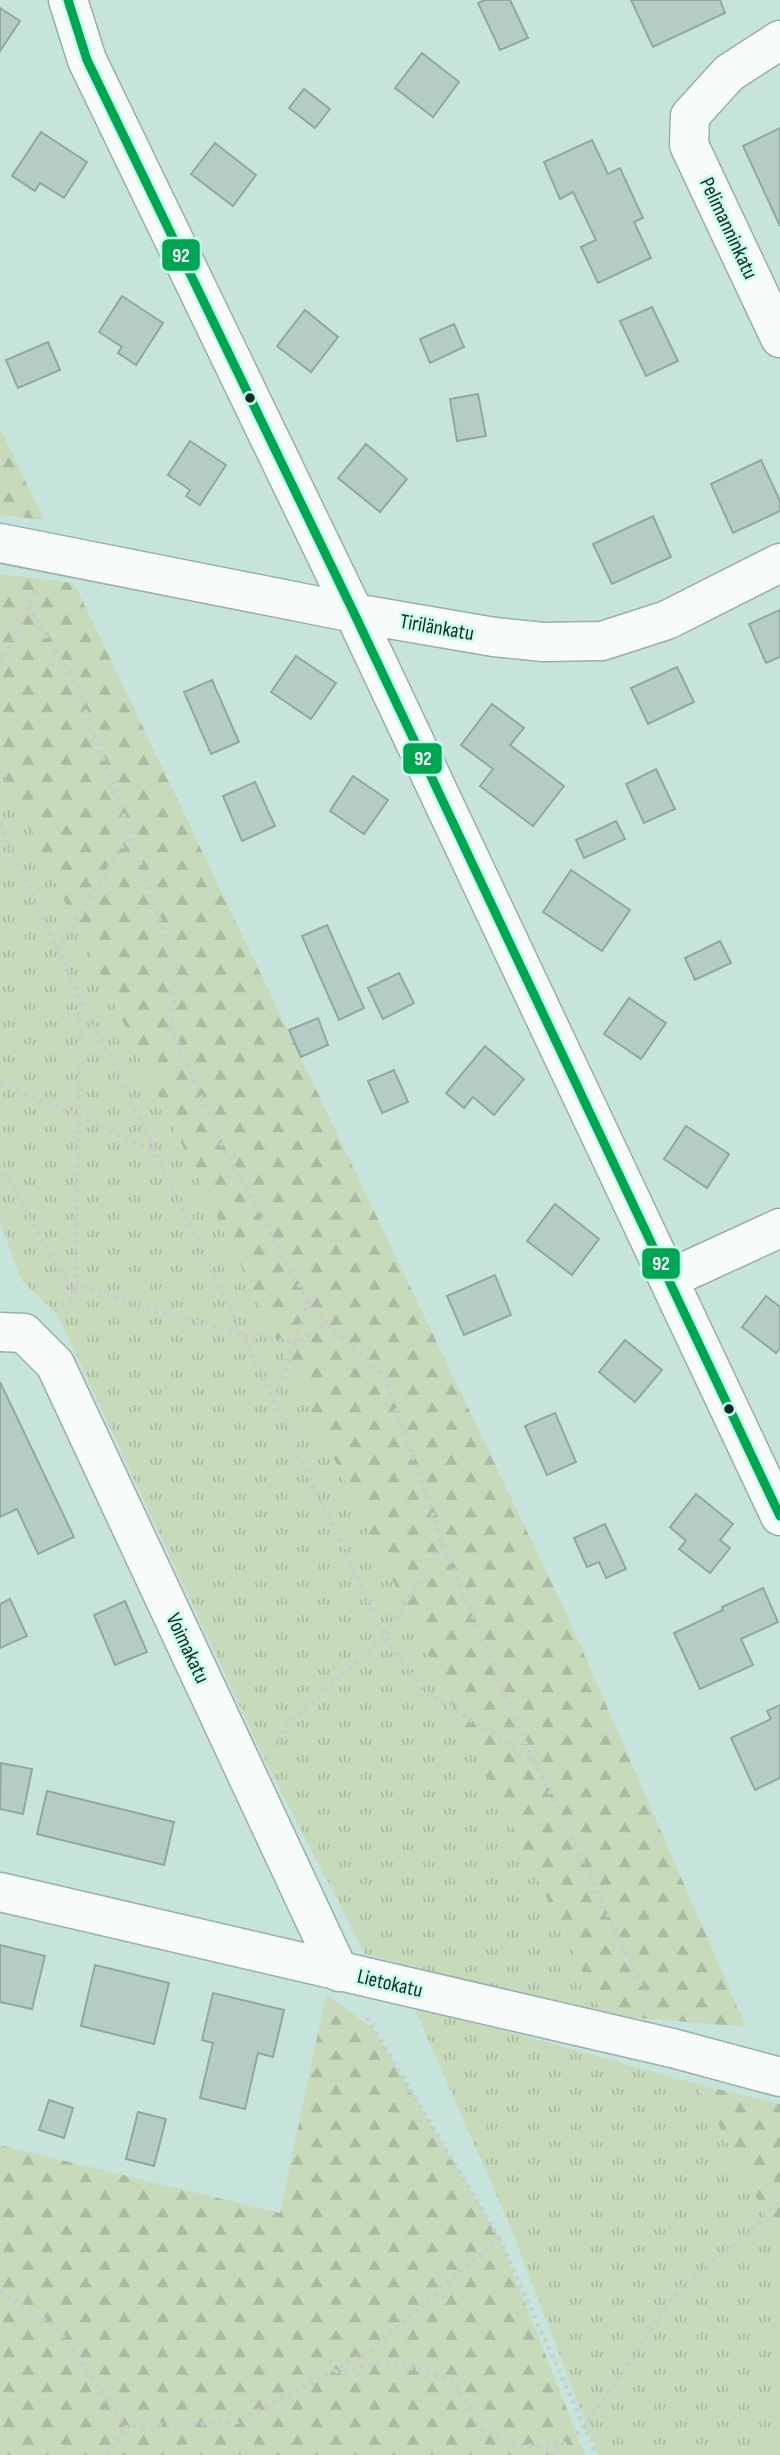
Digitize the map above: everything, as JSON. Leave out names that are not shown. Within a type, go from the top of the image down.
[{"type":"street","points":[[68,0],[87,60],[354,613],[780,1516]]},
{"type":"street","name":"Pelimanninkatu","points":[[780,40],[729,74],[690,116],[690,145],[780,338]]},
{"type":"street","name":"Tirilänkatu","points":[[0,543],[354,613],[494,637],[543,642],[602,641],[667,620],[780,563]]},
{"type":"street","points":[[668,1279],[780,1228]]},
{"type":"street","name":"Voimakatu","points":[[12,1332],[55,1364],[339,1972]]},
{"type":"street","name":"Lietokatu","points":[[0,1892],[673,2048],[780,2077]]},
{"type":"path","points":[[0,663],[29,606],[51,553]]},
{"type":"path","points":[[29,606],[75,683],[131,835],[177,972],[172,1029],[225,1151],[308,1301],[327,1324],[385,1377],[443,1544],[534,1760],[673,2048]]},
{"type":"path","points":[[0,824],[78,994],[385,1636],[421,1689],[534,1760]]},
{"type":"path","points":[[58,950],[131,835]]},
{"type":"path","points":[[75,1295],[78,994]]},
{"type":"path","points":[[0,1084],[78,1116],[156,1153]]},
{"type":"path","points":[[0,1165],[75,1295]]},
{"type":"path","points":[[75,1285],[242,1335],[295,1343],[327,1324]]},
{"type":"path","points":[[12,1332],[75,1295]]},
{"type":"path","points":[[274,1403],[308,1301]]},
{"type":"path","points":[[253,1787],[286,1725],[385,1636],[443,1544]]},
{"type":"path","points":[[339,1972],[499,2238],[597,2455]]},
{"type":"path","points":[[550,2455],[585,2427],[679,2288],[747,2235],[780,2200]]},
{"type":"path","points":[[126,2427],[237,2422],[370,2350],[499,2238]]},
{"type":"path","points":[[0,2291],[57,2328],[126,2427]]},
{"type":"path","points":[[329,2372],[391,2362],[453,2380],[480,2429],[522,2447],[564,2444]]},
{"type":"path","points":[[107,2455],[126,2427]]},
{"type":"green space","points":[[0,428],[44,520],[0,515]]},
{"type":"green space","points":[[0,574],[74,583],[568,1617],[746,2027],[603,2015],[0,768]]},
{"type":"green space","points":[[0,768],[603,2015],[365,1954],[264,1758],[57,1314],[21,1280],[0,1221]]},
{"type":"green space","points":[[326,1995],[373,2028],[499,2238],[585,2455],[0,2455],[0,2145],[280,2213]]},
{"type":"green space","points":[[413,2005],[697,2084],[780,2242],[780,2455],[598,2455],[510,2226]]},
{"type":"green space","points":[[697,2084],[780,2104],[780,2242]]},
{"type":"building","points":[[485,0],[510,0],[528,38],[500,50],[478,3]]},
{"type":"building","points":[[631,0],[720,0],[725,13],[653,47]]},
{"type":"building","points":[[0,8],[20,21],[0,51]]},
{"type":"building","points":[[422,53],[459,82],[433,117],[395,88]]},
{"type":"building","points":[[304,89],[330,109],[315,128],[289,108]]},
{"type":"building","points":[[780,128],[780,226],[743,146]]},
{"type":"building","points":[[41,132],[87,162],[64,198],[40,183],[35,191],[12,176]]},
{"type":"building","points":[[592,140],[608,174],[620,168],[643,218],[634,222],[651,258],[598,283],[581,247],[596,240],[573,192],[560,199],[544,162]]},
{"type":"building","points":[[215,143],[256,175],[233,206],[191,174]]},
{"type":"building","points":[[122,296],[163,323],[136,365],[118,353],[122,347],[99,332]]},
{"type":"building","points":[[652,307],[678,361],[646,376],[620,321]]},
{"type":"building","points":[[305,310],[338,337],[311,372],[277,346]]},
{"type":"building","points":[[454,324],[464,347],[430,363],[420,339]]},
{"type":"building","points":[[48,342],[60,370],[18,388],[6,360]]},
{"type":"building","points":[[478,394],[486,436],[457,441],[450,399]]},
{"type":"building","points":[[190,441],[226,465],[200,505],[186,496],[190,490],[168,475]]},
{"type":"building","points":[[366,444],[407,479],[380,512],[338,478]]},
{"type":"building","points":[[761,460],[780,501],[780,511],[733,533],[711,484]]},
{"type":"building","points":[[653,516],[671,557],[612,584],[593,544]]},
{"type":"building","points":[[780,610],[780,657],[766,663],[749,624]]},
{"type":"building","points":[[296,656],[336,683],[311,719],[271,692]]},
{"type":"building","points":[[677,667],[694,702],[648,724],[631,688]]},
{"type":"building","points":[[212,680],[239,742],[211,754],[184,692]]},
{"type":"building","points":[[492,704],[524,728],[510,745],[564,786],[533,826],[480,786],[493,769],[461,745]]},
{"type":"building","points":[[656,769],[675,809],[644,823],[626,784]]},
{"type":"building","points":[[353,776],[388,800],[364,834],[330,811]]},
{"type":"building","points":[[255,782],[275,826],[242,841],[223,796]]},
{"type":"building","points":[[616,821],[625,839],[584,858],[576,840]]},
{"type":"building","points":[[571,870],[630,910],[602,951],[543,912]]},
{"type":"building","points":[[327,925],[364,1008],[339,1020],[302,936]]},
{"type":"building","points":[[720,941],[731,963],[695,980],[685,958]]},
{"type":"building","points":[[399,973],[414,1003],[383,1019],[368,988]]},
{"type":"building","points":[[629,998],[666,1023],[641,1059],[604,1034]]},
{"type":"building","points":[[318,1018],[328,1045],[301,1057],[289,1030]]},
{"type":"building","points":[[485,1046],[524,1079],[494,1115],[473,1097],[464,1108],[446,1093]]},
{"type":"building","points":[[394,1070],[408,1102],[382,1113],[368,1081]]},
{"type":"building","points":[[686,1126],[729,1154],[707,1188],[664,1159]]},
{"type":"building","points":[[555,1204],[599,1239],[572,1275],[527,1241]]},
{"type":"building","points":[[495,1275],[511,1315],[464,1335],[447,1296]]},
{"type":"building","points":[[766,1296],[780,1307],[780,1348],[776,1353],[742,1327]]},
{"type":"building","points":[[625,1340],[662,1370],[635,1402],[599,1372]]},
{"type":"building","points":[[0,1382],[74,1537],[38,1554],[17,1509],[0,1517]]},
{"type":"building","points":[[555,1413],[576,1462],[547,1475],[525,1426]]},
{"type":"building","points":[[696,1494],[733,1524],[720,1540],[730,1548],[710,1573],[679,1549],[686,1541],[670,1527]]},
{"type":"building","points":[[605,1524],[626,1569],[606,1578],[599,1562],[587,1567],[574,1538]]},
{"type":"building","points":[[763,1588],[778,1622],[741,1639],[753,1665],[700,1689],[674,1633]]},
{"type":"building","points":[[10,1599],[27,1636],[0,1648],[0,1604]]},
{"type":"building","points":[[125,1601],[147,1652],[115,1665],[94,1615]]},
{"type":"building","points":[[780,1705],[780,1778],[755,1790],[731,1738],[771,1719],[767,1711]]},
{"type":"building","points":[[1,1763],[32,1769],[23,1814],[0,1809]]},
{"type":"building","points":[[47,1791],[174,1822],[164,1865],[37,1834]]},
{"type":"building","points":[[0,1945],[45,1956],[32,2009],[0,2002]]},
{"type":"building","points":[[95,1965],[169,1983],[154,2044],[81,2026]]},
{"type":"building","points":[[213,1993],[284,2010],[273,2057],[258,2053],[245,2109],[200,2098],[213,2043],[202,2040]]},
{"type":"building","points":[[49,2100],[73,2108],[64,2138],[39,2130]]},
{"type":"building","points":[[138,2112],[166,2119],[154,2166],[126,2159]]},
{"type":"transit line","name":"92","points":[[68,0],[87,60],[354,613],[780,1516]]}]
